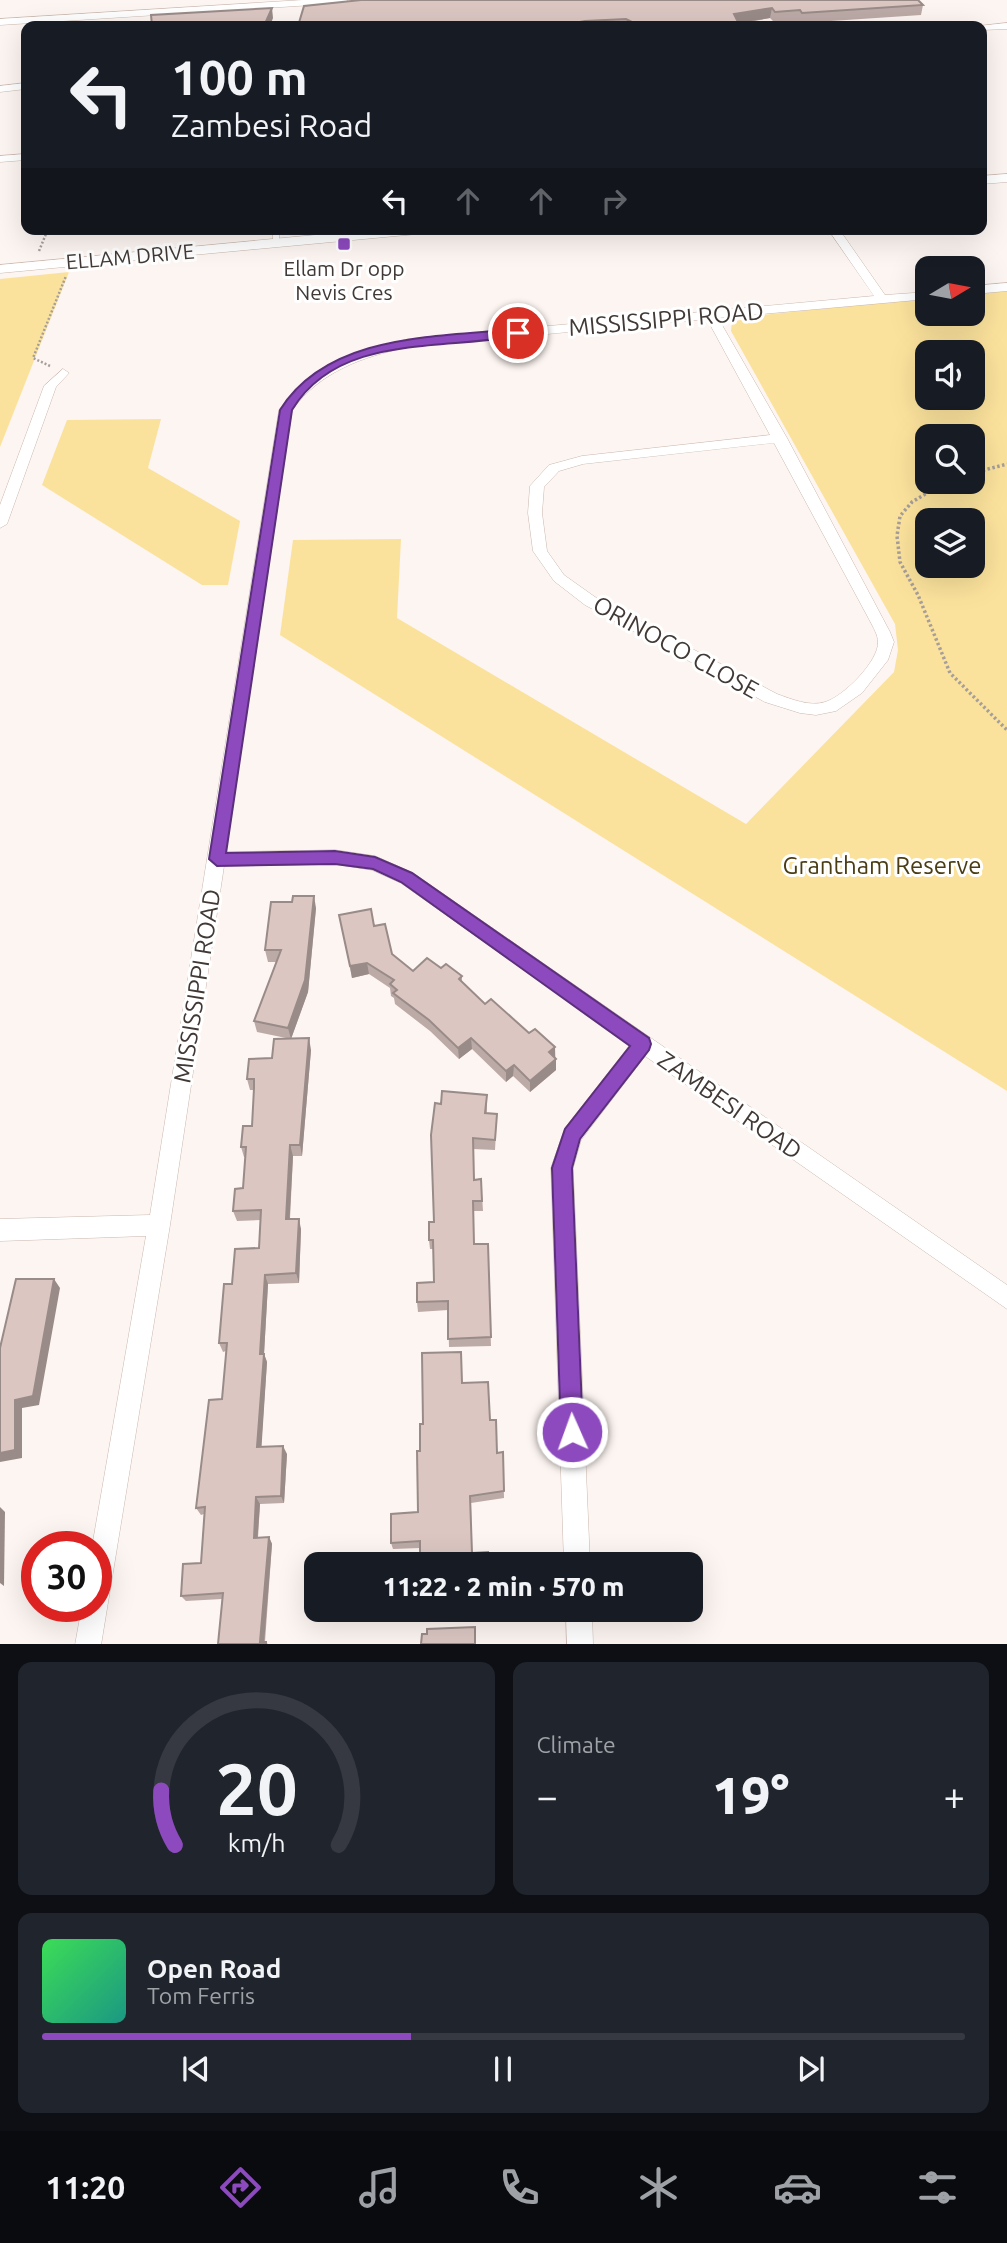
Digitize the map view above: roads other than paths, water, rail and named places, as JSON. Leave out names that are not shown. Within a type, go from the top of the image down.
[{"type":"street","points":[[0,22],[242,3],[344,0]]},
{"type":"street","points":[[127,21],[130,12]]},
{"type":"street","points":[[987,27],[1007,26]]},
{"type":"street","points":[[0,89],[21,87]]},
{"type":"street","points":[[0,159],[21,157]]},
{"type":"street","points":[[987,180],[1007,178]]},
{"type":"street","name":"ELLAM DRIVE","points":[[0,269],[298,235]]},
{"type":"street","points":[[837,235],[882,299]]},
{"type":"street","points":[[985,289],[1007,287]]},
{"type":"street","name":"MISSISSIPPI ROAD","points":[[107,1531],[159,1225],[286,410],[296,394],[312,379],[340,362],[408,343],[915,296]]},
{"type":"street","name":"ORINOCO CLOSE","points":[[710,314],[780,438],[878,621],[886,643],[879,662],[872,671],[848,697],[829,708],[801,707],[771,698],[590,601],[559,578],[540,551],[535,513],[537,486],[554,468],[582,460],[780,438]]},
{"type":"street","points":[[0,524],[4,504],[50,386],[63,373]]},
{"type":"street","name":"ZAMBESI ROAD","points":[[217,859],[335,857],[375,863],[407,878],[1007,1298]]},
{"type":"street","points":[[577,1552],[562,1168],[572,1135],[642,1044]]},
{"type":"street","points":[[0,1230],[159,1225]]},
{"type":"street","points":[[88,1644],[92,1622]]},
{"type":"street","points":[[579,1622],[580,1644]]},
{"type":"place","name":"Ellam Dr opp Nevis Cres","points":[[344,244]]},
{"type":"park label","name":"Grantham Reserve","points":[[882,865]]}]
